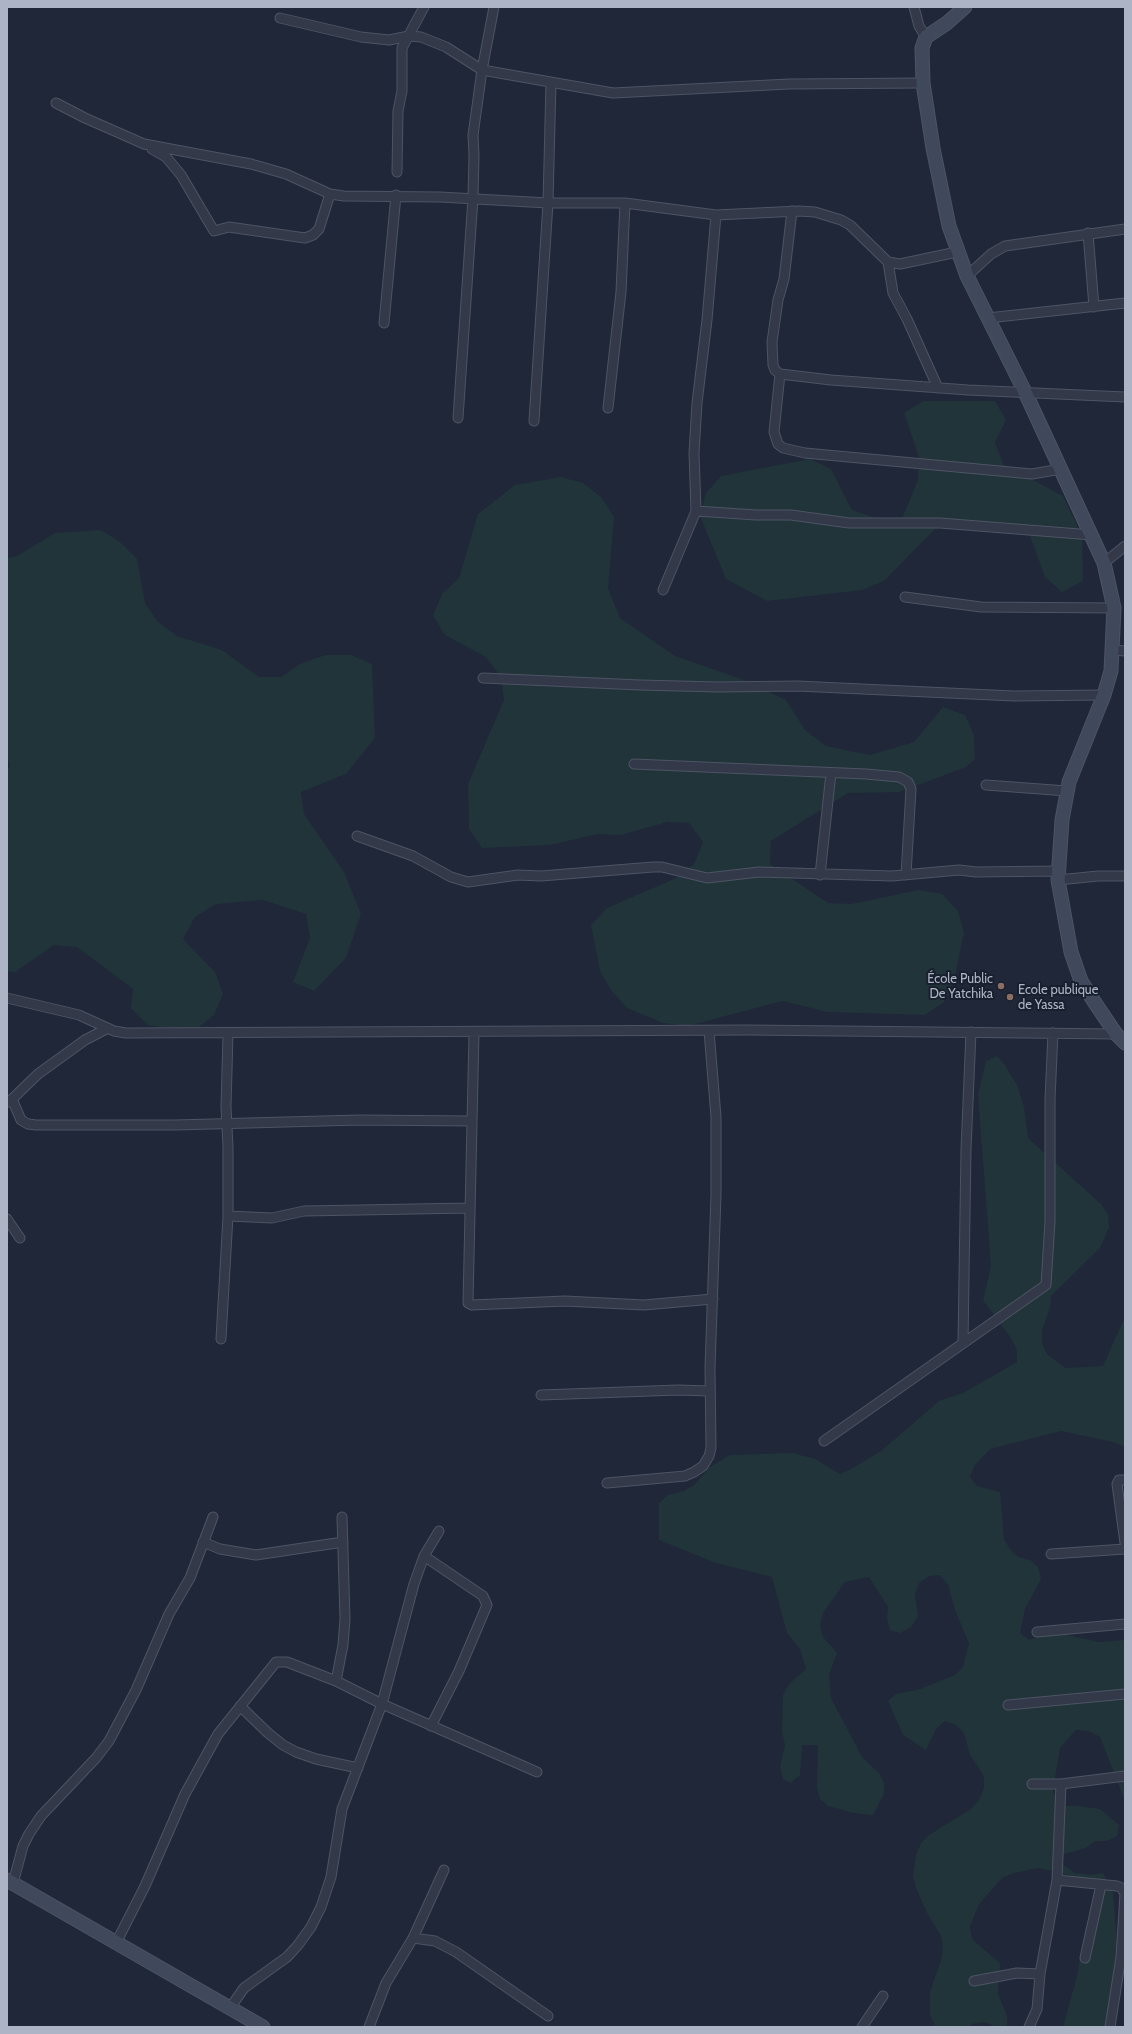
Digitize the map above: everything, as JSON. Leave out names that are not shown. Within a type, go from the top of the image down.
[{"type":"main road","points":[[965,7],[947,23],[926,37],[922,48],[922,83],[943,202],[957,252],[967,276],[1025,392],[1104,563],[1114,608],[1119,650],[1104,695],[1067,791],[1062,820],[1058,875],[1071,952],[1081,981],[1121,1038]]},
{"type":"main road","points":[[10,1882],[263,2027]]},
{"type":"street","points":[[397,172],[398,111],[402,91],[402,48],[424,7]]},
{"type":"street","points":[[458,418],[472,198],[474,154],[473,135],[482,70],[494,7]]},
{"type":"street","points":[[914,7],[919,26],[926,37]]},
{"type":"street","points":[[280,18],[361,37],[389,40],[409,36],[421,37],[446,47],[482,70],[613,93],[789,84],[922,83]]},
{"type":"street","points":[[534,422],[548,203],[550,82]]},
{"type":"street","points":[[56,103],[85,118],[144,144],[166,157],[176,169],[214,231],[228,227],[305,238],[313,235],[318,229],[330,194]]},
{"type":"street","points":[[144,144],[251,164],[286,174],[330,194],[344,196],[472,198],[548,203],[625,203],[716,215],[792,211],[815,212],[841,220],[850,225],[888,262],[900,264],[957,252]]},
{"type":"street","points":[[384,323],[396,196]]},
{"type":"street","points":[[608,408],[620,292],[625,203]]},
{"type":"street","points":[[792,211],[784,279],[778,300],[772,342],[771,359],[775,370],[780,374],[831,380],[938,388],[1125,397]]},
{"type":"street","points":[[663,590],[696,510],[694,453],[696,410],[707,320],[716,215]]},
{"type":"street","points":[[967,276],[991,254],[1005,246],[1088,233],[1125,229]]},
{"type":"street","points":[[1088,233],[1094,307]]},
{"type":"street","points":[[888,262],[893,293],[907,319],[938,388]]},
{"type":"street","points":[[988,318],[1125,303]]},
{"type":"street","points":[[780,374],[774,432],[778,444],[783,448],[805,453],[1032,474],[1061,469]]},
{"type":"street","points":[[696,510],[756,515],[791,515],[849,523],[940,523],[1092,535]]},
{"type":"street","points":[[1104,563],[1125,546]]},
{"type":"street","points":[[905,597],[981,607],[1114,608]]},
{"type":"street","points":[[483,678],[648,686],[797,686],[1014,696],[1104,695]]},
{"type":"street","points":[[634,764],[899,777],[908,782],[911,786],[906,875]]},
{"type":"street","points":[[820,875],[831,773]]},
{"type":"street","points":[[986,785],[1067,791]]},
{"type":"street","points":[[357,836],[417,858],[451,877],[468,882],[518,875],[541,876],[653,867],[662,867],[707,878],[758,872],[820,875],[906,875],[958,870],[1058,875],[1125,876]]},
{"type":"street","points":[[7,998],[79,1015],[108,1028],[126,1033],[228,1034],[709,1031],[971,1032],[1053,1033],[1121,1038]]},
{"type":"street","points":[[108,1028],[85,1040],[38,1074],[9,1102],[21,1120],[28,1124],[36,1125],[359,1120],[472,1121]]},
{"type":"street","points":[[606,1483],[685,1476],[703,1466],[709,1456],[711,1448],[710,1391],[716,1117],[709,1031]]},
{"type":"street","points":[[963,1342],[966,1149],[971,1032]]},
{"type":"street","points":[[474,1033],[466,1300],[470,1304],[565,1301],[658,1304],[713,1299]]},
{"type":"street","points":[[824,1441],[1046,1285],[1053,1033]]},
{"type":"street","points":[[221,1339],[228,1216],[226,1123],[228,1034]]},
{"type":"street","points":[[228,1216],[272,1218],[304,1211],[469,1208]]},
{"type":"street","points":[[7,1219],[20,1238]]},
{"type":"street","points":[[541,1395],[678,1390],[710,1391]]},
{"type":"street","points":[[1125,1480],[1119,1480],[1117,1484],[1125,1543]]},
{"type":"street","points":[[10,1882],[23,1846],[41,1816],[96,1758],[109,1740],[139,1683],[169,1614],[190,1578],[213,1517]]},
{"type":"street","points":[[336,1681],[344,1645],[345,1619],[342,1517]]},
{"type":"street","points":[[230,2008],[244,1988],[287,1957],[311,1927],[328,1889],[342,1809],[382,1704],[414,1584],[424,1556],[439,1531]]},
{"type":"street","points":[[203,1542],[220,1549],[256,1555],[343,1542]]},
{"type":"street","points":[[1051,1554],[1125,1549]]},
{"type":"street","points":[[424,1556],[483,1596],[487,1605],[459,1671],[431,1726]]},
{"type":"street","points":[[1037,1632],[1125,1624]]},
{"type":"street","points":[[116,1944],[145,1886],[185,1794],[218,1734],[276,1662],[287,1662],[336,1681],[382,1704],[537,1772]]},
{"type":"street","points":[[1008,1705],[1125,1694]]},
{"type":"street","points":[[240,1706],[268,1733],[283,1745],[296,1752],[316,1759],[358,1768]]},
{"type":"street","points":[[1032,1784],[1061,1784],[1125,1776]]},
{"type":"street","points":[[1029,2027],[1037,2009],[1040,1974],[1057,1880],[1061,1784]]},
{"type":"street","points":[[369,2027],[390,1974],[413,1938],[444,1870]]},
{"type":"street","points":[[1057,1880],[1117,1886],[1122,1888],[1125,1894],[1121,1957],[1110,2027]]},
{"type":"street","points":[[1085,1958],[1101,1885]]},
{"type":"street","points":[[413,1938],[435,1941],[456,1952],[548,2016]]},
{"type":"street","points":[[974,1981],[1017,1973],[1040,1974]]},
{"type":"street","points":[[862,2027],[884,1996]]},
{"type":"shaded area","points":[[923,401],[995,401],[1006,420],[995,442],[1003,464],[1063,496],[1082,536],[1083,581],[1062,592],[1045,577],[1029,533],[982,529],[956,520],[934,530],[884,581],[862,590],[767,601],[726,579],[700,516],[706,493],[721,476],[810,459],[831,469],[852,510],[899,526],[918,480],[919,457],[904,413]]},
{"type":"shaded area","points":[[561,477],[583,483],[602,498],[614,517],[608,588],[620,618],[675,656],[744,680],[786,700],[805,730],[826,746],[870,755],[914,742],[943,707],[965,715],[974,735],[975,759],[966,767],[899,792],[848,793],[771,841],[770,864],[828,903],[851,904],[919,890],[942,894],[958,911],[964,933],[954,980],[944,1002],[925,1015],[828,1012],[782,1001],[688,1026],[663,1023],[627,1008],[611,990],[600,971],[591,925],[607,908],[674,879],[694,864],[703,842],[689,823],[667,822],[621,835],[598,834],[550,845],[482,848],[469,829],[468,784],[504,700],[501,677],[486,657],[445,635],[433,616],[442,594],[459,578],[478,514],[515,485]]},
{"type":"shaded area","points":[[101,530],[120,542],[137,559],[145,603],[158,622],[177,636],[222,650],[259,677],[281,677],[300,664],[325,655],[351,655],[372,664],[375,738],[346,774],[301,792],[304,814],[344,872],[361,914],[346,958],[314,991],[293,982],[310,938],[306,914],[263,900],[216,904],[195,917],[183,939],[215,972],[223,994],[214,1015],[193,1032],[148,1025],[131,1008],[133,989],[77,947],[54,945],[15,972],[7,971],[7,770],[10,766],[7,757],[7,558],[17,556],[55,533]]},
{"type":"shaded area","points":[[997,1056],[1005,1065],[1017,1085],[1024,1107],[1028,1138],[1101,1204],[1108,1214],[1109,1227],[1100,1248],[1051,1296],[1050,1307],[1042,1331],[1042,1343],[1047,1354],[1065,1368],[1103,1366],[1125,1317],[1125,1447],[1113,1442],[1061,1431],[990,1449],[974,1466],[970,1477],[977,1486],[1000,1492],[1004,1539],[1010,1549],[1018,1557],[1030,1560],[1038,1567],[1041,1579],[1025,1609],[1020,1633],[1029,1640],[1052,1632],[1099,1642],[1125,1640],[1125,1801],[1100,1737],[1089,1731],[1076,1730],[1060,1748],[1053,1790],[1058,1806],[1077,1806],[1100,1809],[1119,1825],[1117,1836],[1107,1841],[1095,1841],[1086,1848],[1064,1854],[1062,1864],[1075,1873],[1090,1875],[1103,1873],[1113,1893],[1119,1967],[1109,2027],[1063,2027],[1077,1976],[1085,1931],[1096,1890],[1087,1882],[1076,1877],[1039,1868],[1013,1873],[1002,1878],[979,1904],[970,1927],[972,1939],[1000,1963],[998,1994],[1007,2016],[1007,2027],[996,2027],[984,2022],[972,2024],[970,2027],[924,2027],[935,2025],[930,2015],[930,1992],[941,1960],[943,1949],[941,1936],[927,1913],[916,1888],[913,1877],[916,1855],[921,1843],[929,1835],[971,1809],[979,1800],[984,1788],[984,1776],[970,1755],[964,1733],[956,1725],[945,1721],[936,1729],[926,1750],[903,1735],[888,1701],[896,1694],[920,1689],[955,1675],[963,1667],[969,1643],[955,1610],[948,1585],[940,1575],[929,1576],[919,1583],[915,1594],[918,1617],[911,1627],[900,1633],[890,1630],[887,1619],[888,1607],[869,1577],[845,1582],[823,1613],[820,1625],[823,1637],[837,1653],[829,1675],[831,1698],[862,1757],[879,1773],[884,1782],[884,1794],[873,1815],[854,1813],[828,1806],[820,1799],[817,1788],[818,1745],[802,1745],[800,1775],[791,1783],[783,1779],[780,1767],[785,1745],[782,1732],[783,1695],[789,1684],[806,1669],[800,1649],[787,1633],[772,1577],[716,1563],[659,1540],[659,1503],[668,1495],[684,1491],[694,1485],[710,1467],[730,1455],[793,1453],[815,1459],[840,1474],[881,1451],[939,1401],[963,1393],[1017,1362],[1017,1350],[1011,1338],[983,1300],[991,1267],[978,1094],[986,1061]]},
{"type":"place","name":"École Public De Yatchika","points":[[1001,986]]},
{"type":"place","name":"Ecole publique de Yassa","points":[[1010,997]]}]
